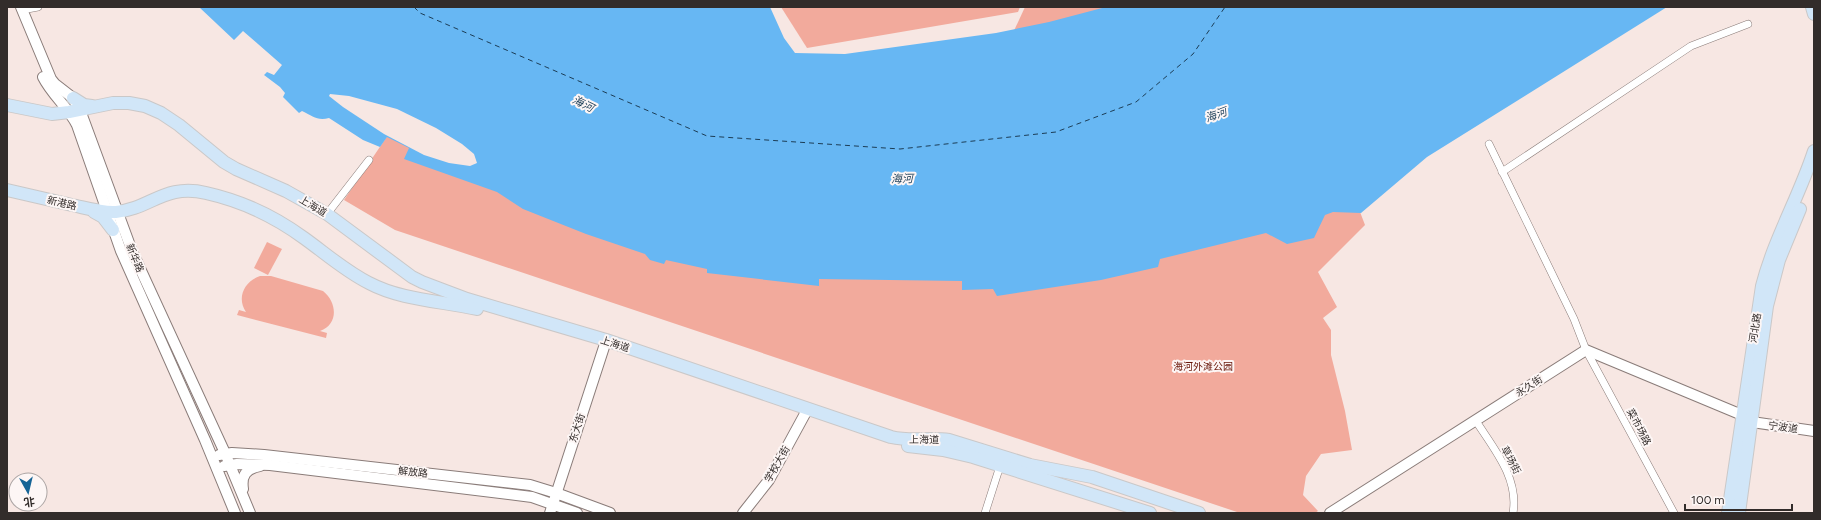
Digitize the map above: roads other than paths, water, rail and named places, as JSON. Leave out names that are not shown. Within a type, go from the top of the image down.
[{"type":"main road","points":[[1812,7],[1814,14]]},
{"type":"main road","points":[[73,98],[84,105],[95,106]]},
{"type":"main road","name":"上海道","points":[[74,113],[95,106],[122,102],[137,104],[153,109],[178,124],[224,162],[236,169],[296,196],[327,214],[412,277],[446,292],[606,340],[891,437],[911,440],[949,440],[1030,465],[1092,477],[1199,513]]},
{"type":"main road","points":[[7,105],[52,114],[74,113]]},
{"type":"main road","name":"河北路","points":[[1739,513],[1749,418],[1775,259],[1814,151]]},
{"type":"main road","name":"河北路","points":[[1775,259],[1814,177]]},
{"type":"main road","name":"新港路","points":[[7,190],[83,208],[112,212]]},
{"type":"main road","name":"上海道","points":[[112,212],[134,207],[177,191],[198,191],[214,195],[257,210],[283,224],[352,272],[378,287],[397,294],[498,314],[604,344],[893,442],[916,448],[954,452],[1150,513]]},
{"type":"main road","points":[[83,208],[99,214],[118,229]]},
{"type":"main road","name":"河北路","points":[[1728,513],[1749,418]]},
{"type":"street","points":[[18,8],[38,7]]},
{"type":"street","name":"新华路","points":[[18,8],[54,84],[73,98],[74,113],[85,146],[112,212],[157,334],[205,440],[223,460],[250,513]]},
{"type":"street","name":"新华路","points":[[18,8],[47,84],[87,126],[112,212]]},
{"type":"street","points":[[1502,172],[1691,46],[1748,24]]},
{"type":"street","name":"菜市场路","points":[[1489,144],[1574,319],[1586,350],[1674,513]]},
{"type":"street","points":[[327,214],[369,160]]},
{"type":"street","points":[[118,229],[125,217],[134,207]]},
{"type":"street","name":"新华路","points":[[118,229],[216,434],[223,460],[224,489],[235,513]]},
{"type":"street","name":"东大街","points":[[551,508],[604,344]]},
{"type":"street","points":[[1586,350],[1749,418]]},
{"type":"street","name":"永久街","points":[[1330,513],[1586,350]]},
{"type":"street","name":"学校大街","points":[[743,513],[769,480],[806,412]]},
{"type":"street","name":"宁波道","points":[[1749,418],[1814,427]]},
{"type":"street","name":"宁波道","points":[[1749,418],[1814,431]]},
{"type":"street","name":"草场街","points":[[1476,420],[1508,471],[1514,494],[1513,513]]},
{"type":"street","points":[[216,434],[232,448],[250,459]]},
{"type":"street","name":"解放路","points":[[250,459],[270,465],[532,497],[551,508],[577,513]]},
{"type":"street","name":"解放路","points":[[223,460],[250,459],[530,485],[610,513]]},
{"type":"street","points":[[244,499],[242,481],[245,472],[252,468],[270,465]]},
{"type":"street","points":[[985,513],[1000,466]]},
{"type":"water","name":"海河","points":[[199,7],[770,7],[784,38],[795,53],[845,54],[996,33],[1049,22],[1106,7],[1667,7],[1427,157],[1361,213],[1333,212],[1325,215],[1314,238],[1287,244],[1266,233],[1160,259],[1158,267],[1101,280],[997,296],[993,289],[962,290],[962,281],[819,279],[819,286],[707,273],[707,269],[666,260],[664,264],[650,260],[645,254],[586,234],[523,209],[497,192],[404,159],[409,148],[387,137],[380,147],[363,140],[329,118],[318,118],[302,111],[299,113],[283,97],[285,93],[280,87],[264,75],[267,72],[274,75],[282,65],[243,31],[234,40]]},
{"type":"park label","name":"海河外滩公园","points":[[1203,366]]}]
